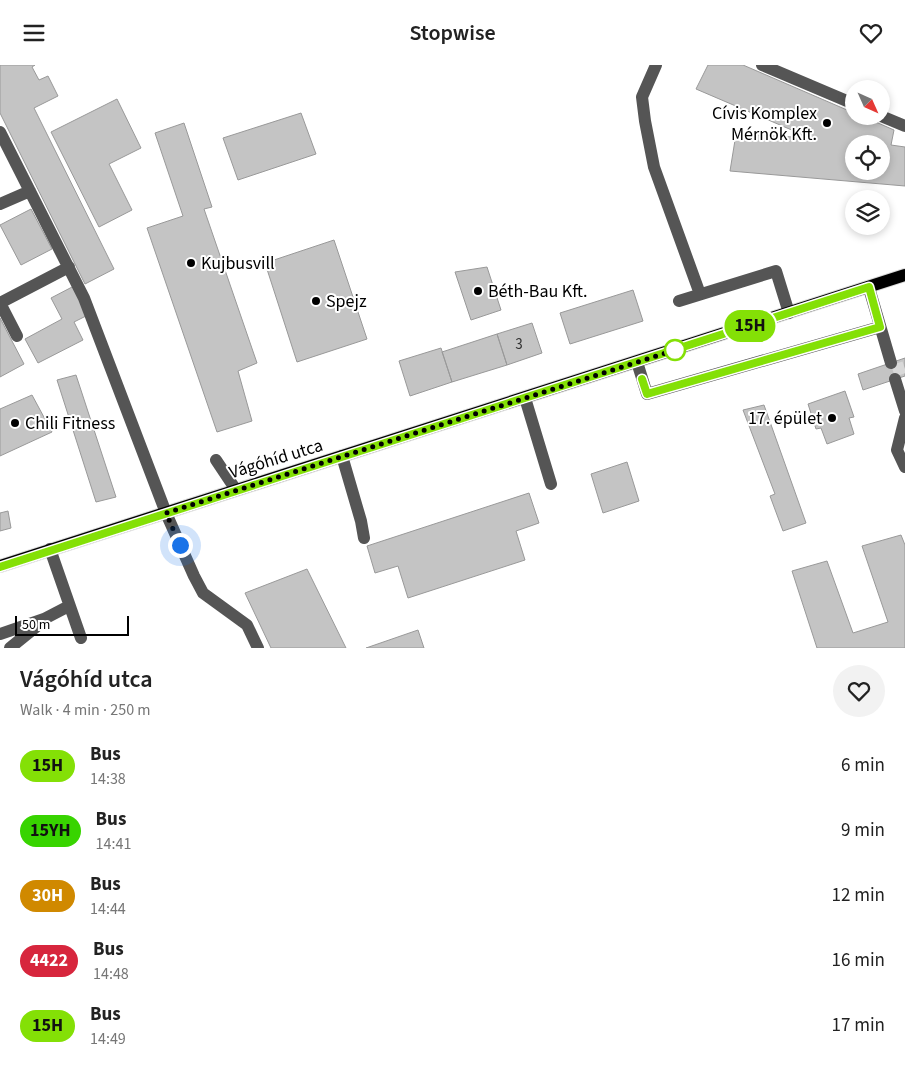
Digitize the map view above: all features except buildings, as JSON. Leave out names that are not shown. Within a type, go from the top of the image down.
[{"type":"main road","name":"Vágóhíd utca","points":[[0,567],[50,549],[342,457],[905,275]]},
{"type":"street","points":[[656,65],[642,97],[645,121],[654,167],[700,294]]},
{"type":"street","points":[[762,65],[845,100]]},
{"type":"street","points":[[890,120],[905,126]]},
{"type":"street","points":[[0,131],[84,298],[166,513],[194,576],[203,593],[247,625],[258,648]]},
{"type":"street","points":[[0,204],[30,191]]},
{"type":"street","points":[[17,336],[0,303],[68,267]]},
{"type":"street","points":[[678,301],[776,271],[789,313]]},
{"type":"street","points":[[869,287],[891,363]]},
{"type":"street","points":[[637,362],[647,394],[880,327]]},
{"type":"street","points":[[895,379],[905,411]]},
{"type":"street","points":[[525,398],[551,484]]},
{"type":"street","points":[[905,418],[897,450],[905,467]]},
{"type":"street","points":[[342,457],[361,521],[364,538]]},
{"type":"street","points":[[216,460],[236,490]]},
{"type":"street","points":[[50,549],[81,638]]},
{"type":"street","points":[[0,634],[44,619],[69,606]]},
{"type":"street","points":[[10,648],[44,619]]},
{"type":"tunnel","points":[[893,371],[905,367]]},
{"type":"bus line","name":"15H","points":[[0,567],[50,549],[869,287],[880,327],[647,394],[642,379]]},
{"type":"place","name":"Cívis Komplex Mérnök Kft.","points":[[827,123]]},
{"type":"place","name":"Kujbusvill","points":[[191,263]]},
{"type":"place","name":"Béth-Bau Kft.","points":[[478,291]]},
{"type":"place","name":"Spejz","points":[[316,301]]},
{"type":"place","name":"17. épület","points":[[832,418]]},
{"type":"place","name":"Chili Fitness","points":[[15,423]]},
{"type":"route","points":[[180,545],[166,513],[675,350]]}]
